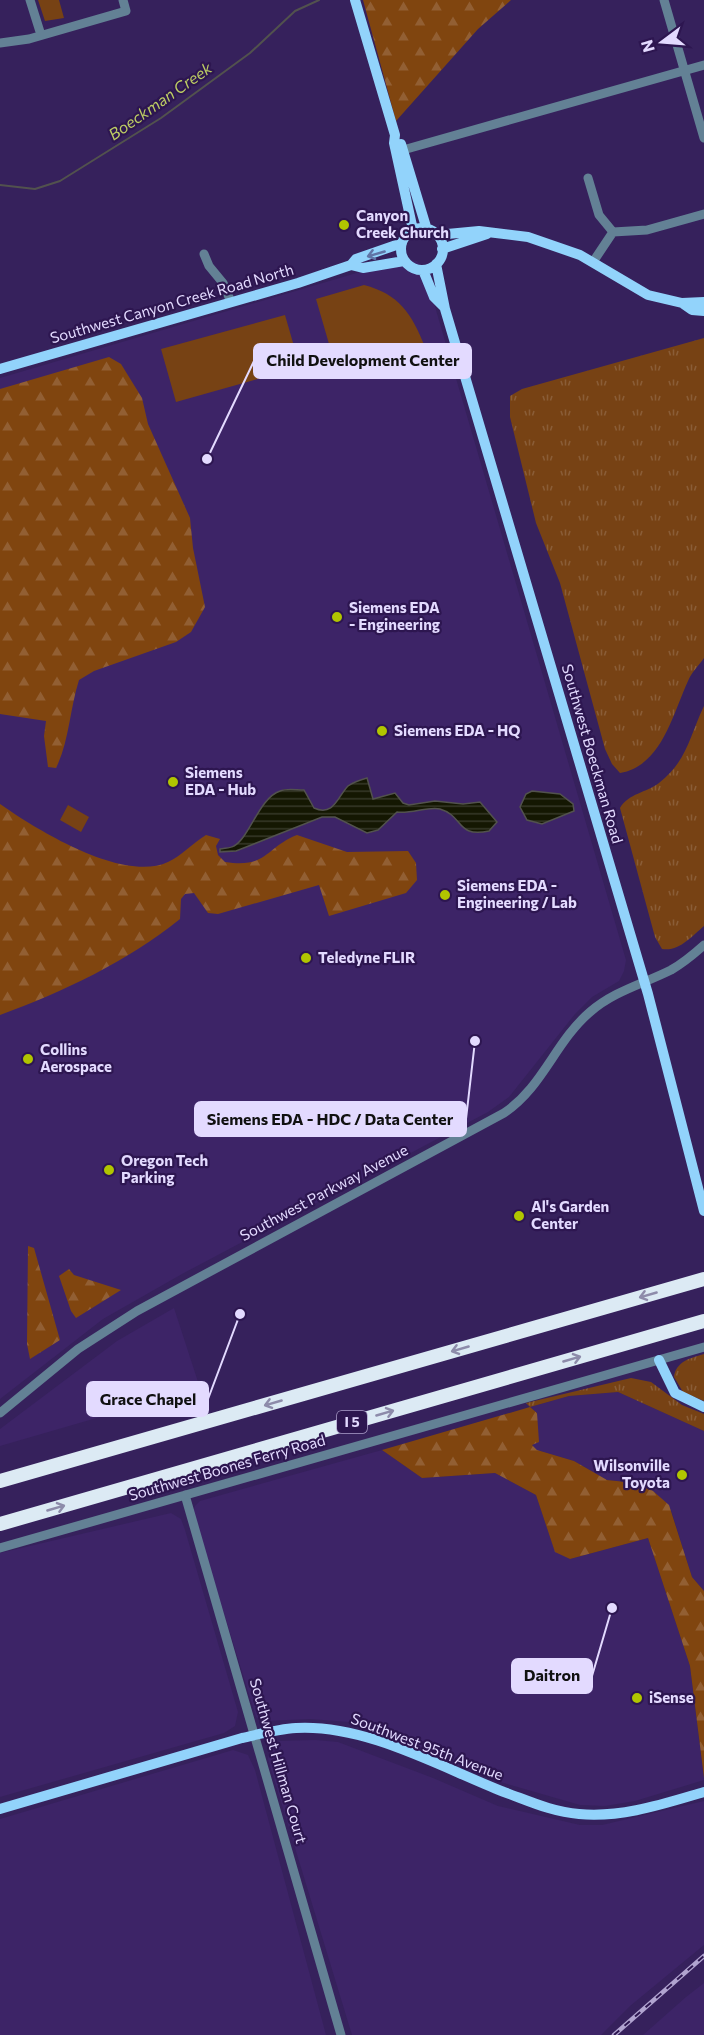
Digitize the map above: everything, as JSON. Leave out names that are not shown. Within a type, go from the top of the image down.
[{"type":"highway","points":[[0,1481],[704,1279]]},
{"type":"highway","name":"I 5","points":[[0,1524],[704,1321]]},
{"type":"main road","points":[[355,0],[395,137],[403,150],[432,232],[442,249]]},
{"type":"main road","points":[[395,137],[394,143],[413,230]]},
{"type":"main road","points":[[413,230],[479,231],[548,242],[592,262],[648,295],[682,303],[704,302]]},
{"type":"main road","points":[[413,230],[402,243],[404,261],[416,269],[423,270],[436,264],[442,249],[487,234]]},
{"type":"main road","name":"Southwest Canyon Creek Road North","points":[[351,265],[356,259],[402,243]]},
{"type":"main road","name":"Southwest Canyon Creek Road North","points":[[0,369],[351,265],[363,268],[404,261]]},
{"type":"main road","name":"Southwest Boeckman Road","points":[[436,264],[445,309],[644,981],[704,1210]]},
{"type":"main road","name":"Southwest Boeckman Road","points":[[423,270],[434,297],[445,309]]},
{"type":"main road","points":[[682,303],[692,310],[704,311]]},
{"type":"main road","points":[[659,1360],[675,1393],[704,1407]]},
{"type":"main road","name":"Southwest 95th Avenue","points":[[0,1809],[255,1735],[304,1727],[354,1733],[526,1801],[577,1814],[607,1815],[633,1811],[704,1792]]},
{"type":"street","points":[[30,0],[41,35]]},
{"type":"street","points":[[0,43],[41,35],[126,11],[123,0]]},
{"type":"street","points":[[664,0],[704,138]]},
{"type":"street","points":[[403,150],[704,65]]},
{"type":"street","points":[[588,178],[599,215],[613,232]]},
{"type":"street","points":[[613,232],[653,229],[704,214]]},
{"type":"street","points":[[592,262],[613,232]]},
{"type":"street","points":[[204,254],[209,266],[223,282],[231,302]]},
{"type":"street","name":"Southwest Parkway Avenue","points":[[0,1413],[78,1349],[136,1311],[504,1113],[536,1084],[559,1048],[587,1014],[609,997],[677,966],[704,945]]},
{"type":"street","name":"Southwest Boones Ferry Road","points":[[0,1548],[704,1347]]},
{"type":"street","name":"Southwest Hillman Court","points":[[185,1495],[341,2035]]},
{"type":"shaded area","points":[[404,259],[417,261],[424,269],[626,960],[624,971],[619,981],[592,997],[575,1014],[509,1097],[488,1112],[182,1274],[103,1319],[0,1399],[0,378]]},
{"type":"shaded area","points":[[367,778],[373,799],[395,793],[403,803],[409,805],[435,801],[463,804],[480,802],[497,822],[489,831],[471,832],[448,812],[431,808],[397,812],[378,830],[367,833],[335,817],[322,817],[236,851],[220,852],[220,849],[233,847],[240,841],[266,801],[280,791],[304,790],[314,808],[326,810],[335,804],[348,786]]},
{"type":"shaded area","points":[[532,791],[560,794],[573,804],[574,811],[542,824],[527,820],[520,807],[526,794]]},
{"type":"shaded area","points":[[174,1308],[200,1388],[0,1446],[0,1429],[117,1341]]},
{"type":"shaded area","points":[[618,1392],[704,1431],[704,1591],[692,1577],[671,1510],[645,1484],[607,1480],[574,1461],[537,1450],[531,1444],[537,1413],[530,1407],[569,1396]]},
{"type":"shaded area","points":[[382,1450],[422,1478],[495,1473],[536,1495],[555,1551],[570,1559],[648,1538],[690,1666],[704,1780],[635,1801],[605,1806],[580,1805],[497,1781],[349,1722],[310,1719],[264,1721],[256,1717],[193,1513],[195,1506],[200,1501]]},
{"type":"shaded area","points":[[171,1513],[181,1519],[185,1530],[238,1712],[235,1726],[224,1733],[0,1797],[0,1553]]},
{"type":"shaded area","points":[[278,1741],[338,1742],[433,1778],[498,1806],[580,1825],[602,1825],[704,1801],[704,1945],[630,2006],[601,2035],[352,2035],[268,1759],[270,1746]]},
{"type":"shaded area","points":[[233,1750],[248,1755],[255,1770],[326,2035],[0,2035],[0,1819]]},
{"type":"shaded area","points":[[704,1983],[704,2035],[643,2035],[686,1997]]},
{"type":"green space","points":[[38,0],[59,0],[64,18],[45,21]]},
{"type":"green space","points":[[363,0],[511,0],[478,29],[396,121]]},
{"type":"green space","points":[[364,285],[386,294],[403,307],[415,325],[425,347],[376,370],[345,379],[338,375],[316,299]]},
{"type":"green space","points":[[285,315],[300,367],[176,402],[161,349]]},
{"type":"green space","points":[[704,338],[704,658],[689,678],[671,722],[656,749],[634,768],[620,773],[612,764],[605,749],[560,583],[536,523],[510,417],[510,396],[522,389]]},
{"type":"green space","points":[[109,357],[121,364],[142,398],[148,424],[190,518],[193,548],[205,607],[191,632],[176,642],[94,671],[79,680],[60,758],[56,768],[48,767],[44,736],[46,721],[0,714],[0,389]]},
{"type":"green space","points":[[704,706],[704,926],[680,946],[662,949],[655,937],[620,808],[628,799],[659,783],[676,766],[687,748]]},
{"type":"green space","points":[[0,804],[36,827],[81,851],[128,865],[149,867],[168,862],[206,835],[220,839],[216,846],[218,855],[225,862],[250,862],[265,856],[297,835],[347,852],[408,851],[416,863],[417,880],[406,893],[329,916],[319,885],[218,914],[208,913],[194,893],[185,894],[181,899],[180,919],[139,948],[71,986],[0,1015]]},
{"type":"green space","points":[[68,805],[89,817],[81,832],[60,820]]},
{"type":"green space","points":[[28,1246],[34,1248],[60,1340],[30,1359],[27,1344]]},
{"type":"green space","points":[[69,1269],[74,1275],[121,1290],[76,1318],[71,1311],[59,1276]]},
{"type":"green space","points":[[704,1354],[704,1401],[683,1392],[674,1377],[681,1364]]},
{"type":"green space","points":[[631,1378],[651,1382],[682,1405],[704,1414],[704,1431],[618,1392],[569,1396],[530,1407],[526,1403]]},
{"type":"green space","points":[[530,1407],[537,1413],[539,1442],[532,1445],[537,1450],[574,1461],[607,1480],[645,1484],[669,1505],[692,1577],[704,1591],[704,1778],[690,1666],[648,1538],[570,1559],[555,1552],[536,1495],[495,1473],[422,1478],[382,1450]]},
{"type":"waterway","name":"Boeckman Creek","points":[[0,185],[35,189],[60,181],[161,118],[250,53],[295,11],[319,0]]},
{"type":"railway","points":[[614,2035],[704,1956]]},
{"type":"place","name":"Canyon Creek Church","points":[[344,225]]},
{"type":"place","name":"Child Development Center","points":[[207,459]]},
{"type":"place","name":"Siemens EDA - Engineering","points":[[337,617]]},
{"type":"place","name":"Siemens EDA - HQ","points":[[382,731]]},
{"type":"place","name":"Siemens EDA - Hub","points":[[173,782]]},
{"type":"place","name":"Siemens EDA - Engineering / Lab","points":[[445,895]]},
{"type":"place","name":"Teledyne FLIR","points":[[306,958]]},
{"type":"place","name":"Siemens EDA - HDC / Data Center","points":[[475,1041]]},
{"type":"place","name":"Collins Aerospace","points":[[28,1059]]},
{"type":"place","name":"Oregon Tech Parking","points":[[109,1170]]},
{"type":"place","name":"Al's Garden Center","points":[[519,1216]]},
{"type":"place","name":"Grace Chapel","points":[[240,1314]]},
{"type":"place","name":"Wilsonville Toyota","points":[[682,1475]]},
{"type":"place","name":"Daitron","points":[[612,1608]]},
{"type":"place","name":"iSense","points":[[637,1698]]}]
